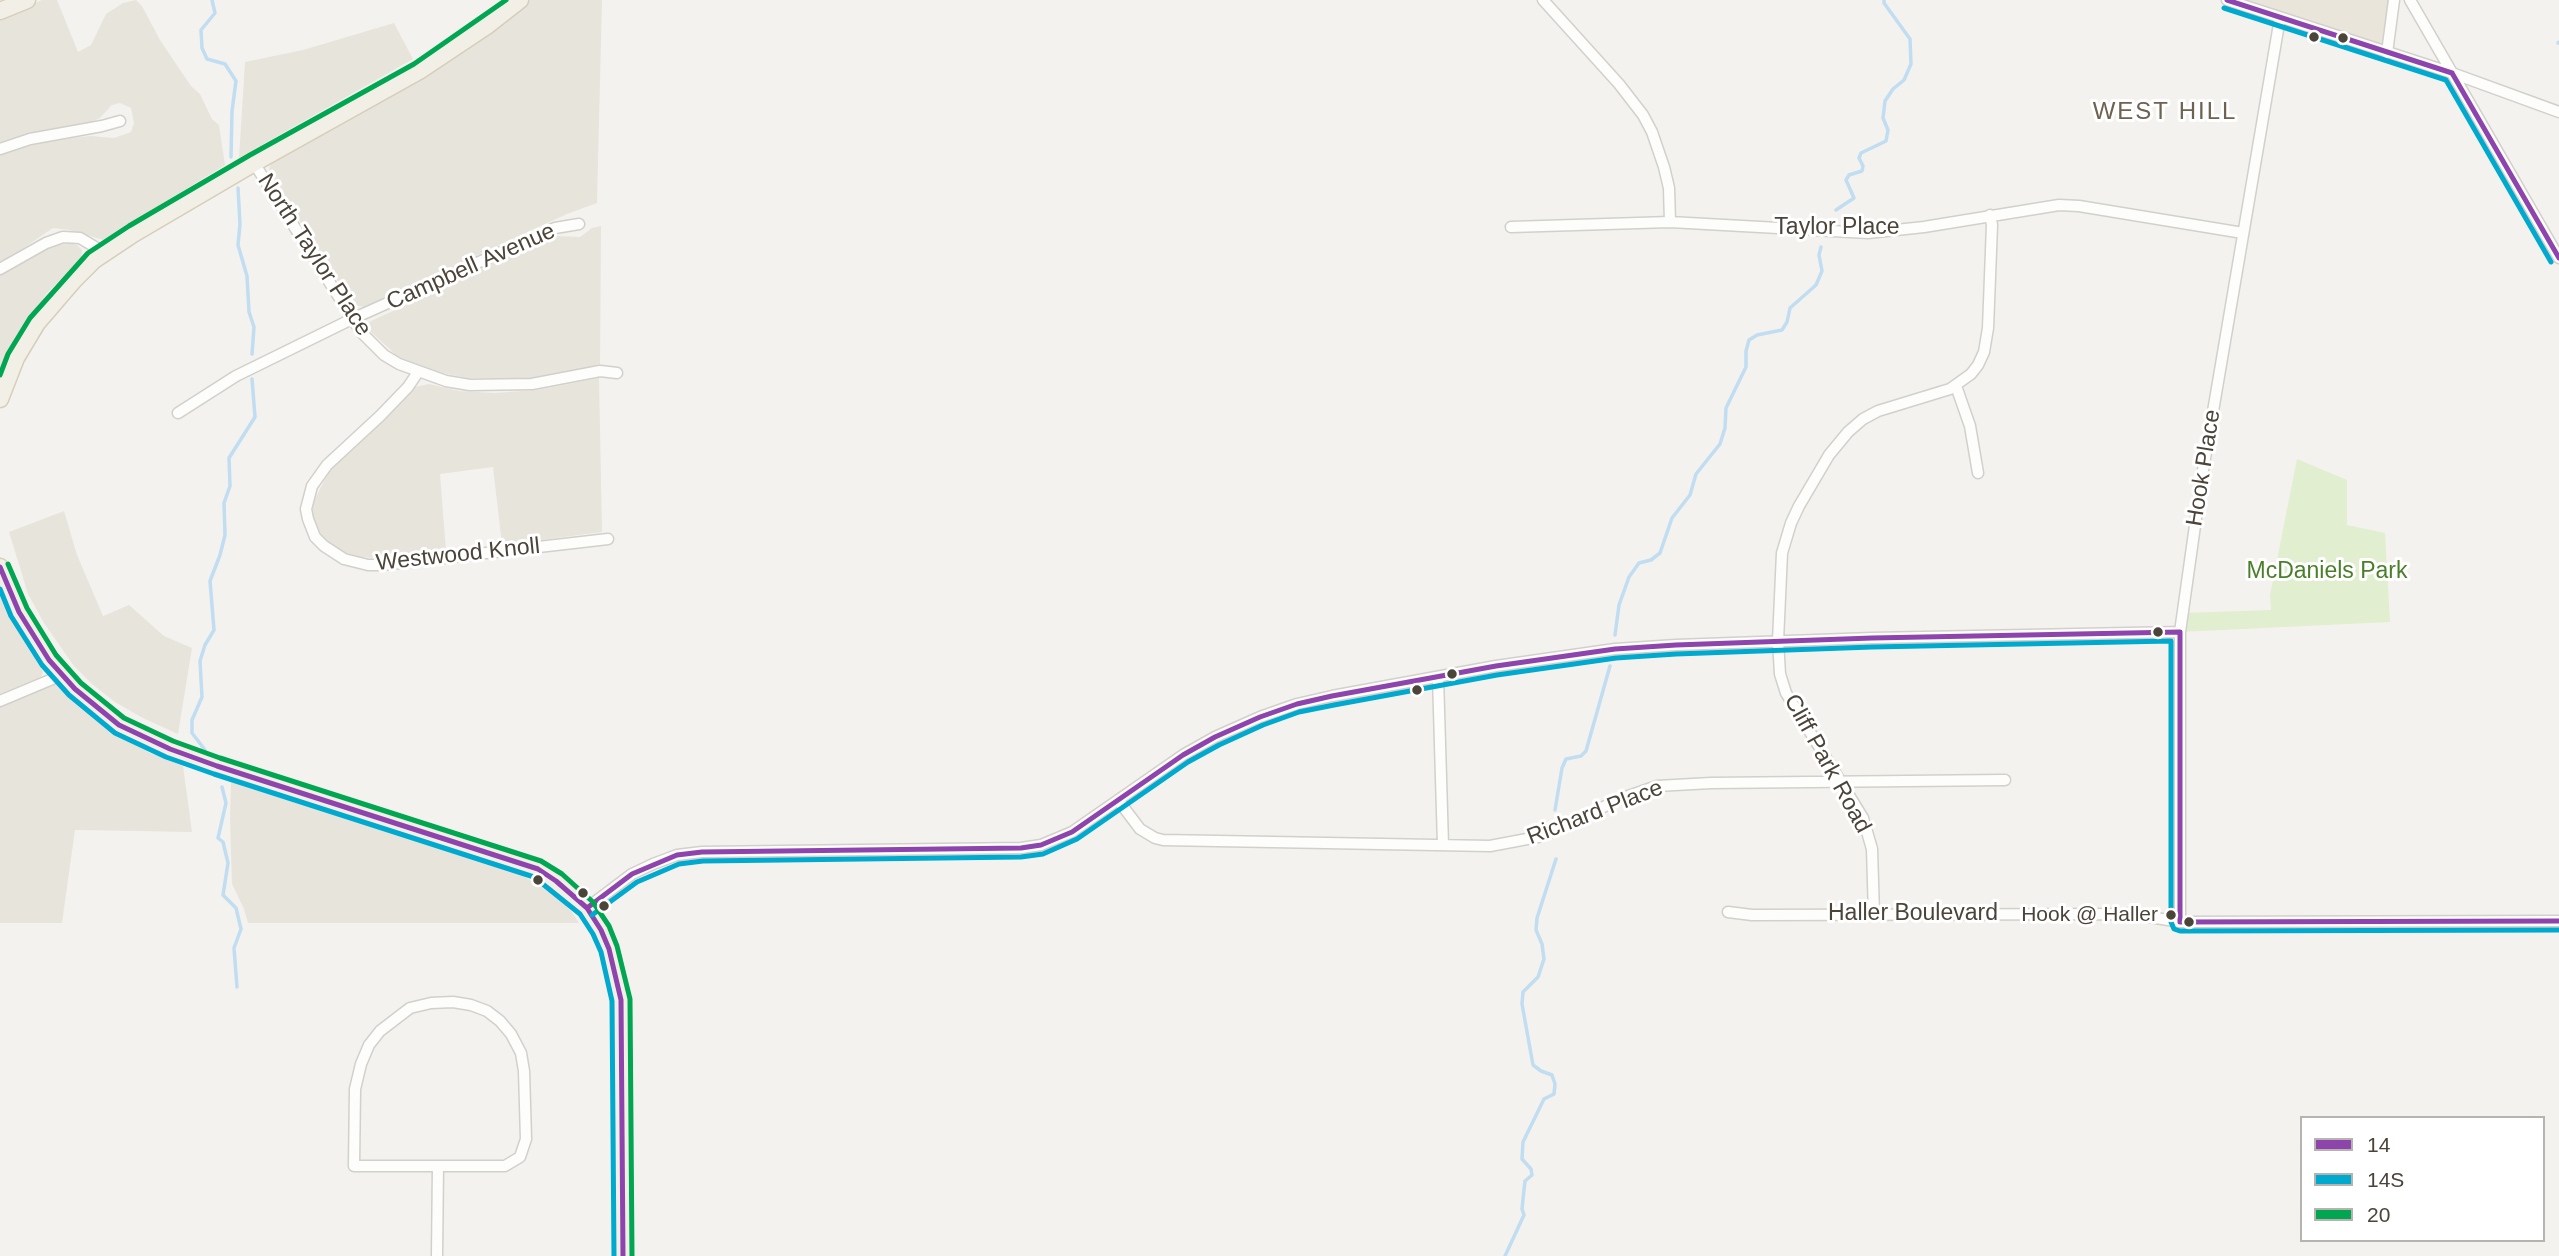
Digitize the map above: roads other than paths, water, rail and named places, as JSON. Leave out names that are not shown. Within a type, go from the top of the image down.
[{"type":"main road","points":[[0,11],[27,0]]},
{"type":"main road","points":[[0,399],[16,358],[37,323],[74,279],[105,253],[132,234],[254,163],[419,71],[520,0]]},
{"type":"main road","points":[[0,567],[25,624],[62,675],[94,706],[119,724],[146,738],[217,766],[520,863],[556,881],[587,908],[609,949],[621,1000],[622,1256]]},
{"type":"street","points":[[1543,0],[1619,84],[1643,115],[1664,167],[1669,188],[1670,222]]},
{"type":"street","points":[[2227,0],[2452,73],[2559,112]]},
{"type":"street","points":[[2387,53],[2393,0]]},
{"type":"street","points":[[2410,0],[2559,258]]},
{"type":"street","name":"Hook Place","points":[[2180,922],[2180,632],[2202,476],[2280,18]]},
{"type":"street","points":[[0,149],[30,139],[120,121]]},
{"type":"street","name":"North Taylor Place","points":[[254,163],[352,319],[384,355],[418,372],[446,381],[499,386],[548,382],[600,371],[617,373]]},
{"type":"street","name":"Taylor Place","points":[[1511,227],[1670,222],[1868,233],[1924,227],[2048,206],[2079,206],[2243,233]]},
{"type":"street","name":"Cliff Park Road","points":[[1874,914],[1872,849],[1863,818],[1786,693],[1778,666],[1780,564],[1786,536],[1799,506],[1837,443],[1857,423],[1878,411],[1941,393],[1956,386],[1978,365],[1987,337],[1992,225],[1990,215]]},
{"type":"street","name":"Campbell Avenue","points":[[178,413],[236,376],[352,319],[555,228],[579,223]]},
{"type":"street","points":[[0,270],[46,243],[63,237],[79,238],[105,253]]},
{"type":"street","name":"Westwood Knoll","points":[[418,372],[408,387],[327,466],[312,486],[306,509],[308,519],[316,537],[324,546],[344,559],[368,565],[382,565],[608,539]]},
{"type":"street","points":[[1956,386],[1970,426],[1978,473]]},
{"type":"street","points":[[587,908],[632,874],[677,855],[717,850],[1030,847],[1051,842],[1072,832],[1183,755],[1260,717],[1320,699],[1438,677],[1601,650],[1778,641],[2180,632]]},
{"type":"street","points":[[0,701],[62,675]]},
{"type":"street","points":[[1438,677],[1443,845]]},
{"type":"street","name":"Richard Place","points":[[1118,800],[1140,829],[1163,840],[1490,846],[1533,839],[1620,799],[1657,786],[2006,780]]},
{"type":"street","name":"Haller Boulevard","points":[[1728,912],[1770,915],[2132,914],[2180,922],[2559,921]]},
{"type":"street","points":[[453,1002],[487,1011],[511,1034],[521,1053],[524,1071],[525,1148],[520,1157],[505,1166],[438,1166],[354,1166],[355,1089],[369,1045],[396,1017],[410,1008],[453,1002]]},
{"type":"street","points":[[437,1256],[438,1166]]},
{"type":"waterway","points":[[212,0],[215,13],[201,30],[202,48],[207,59],[225,64],[236,81],[231,157]]},
{"type":"waterway","points":[[1836,210],[1854,198],[1846,180],[1849,175],[1862,171],[1859,158],[1861,153],[1886,141],[1888,130],[1883,118],[1885,101],[1893,89],[1904,80],[1911,64],[1910,39],[1884,0]]},
{"type":"waterway","points":[[238,188],[238,245],[247,276],[249,312],[254,327],[252,354]]},
{"type":"waterway","points":[[1615,635],[1619,605],[1629,577],[1639,563],[1651,560],[1660,553],[1672,518],[1690,495],[1696,474],[1720,444],[1725,428],[1726,408],[1746,367],[1749,340],[1757,335],[1782,330],[1790,308],[1816,285],[1822,271],[1819,255],[1821,247]]},
{"type":"waterway","points":[[205,750],[192,733],[192,720],[202,697],[200,661],[214,630],[210,581],[225,535],[224,503],[230,486],[229,458],[255,417],[252,379]]},
{"type":"waterway","points":[[1555,810],[1562,768],[1566,759],[1581,756],[1586,751],[1610,666]]},
{"type":"waterway","points":[[222,787],[226,803],[218,838],[223,842],[228,863],[223,895],[236,908],[241,929],[234,948],[237,987]]},
{"type":"waterway","points":[[1505,1256],[1524,1215],[1522,1209],[1525,1181],[1532,1175],[1531,1169],[1522,1159],[1523,1142],[1544,1099],[1554,1094],[1552,1075],[1533,1065],[1522,1004],[1523,992],[1538,977],[1544,959],[1536,930],[1537,918],[1556,859]]},
{"type":"place","name":"Hook @ Haller","points":[[2171,915]]},
{"type":"district","name":"WEST HILL","points":[[2165,112]]},
{"type":"park label","name":"McDaniels Park","points":[[2327,572]]}]
